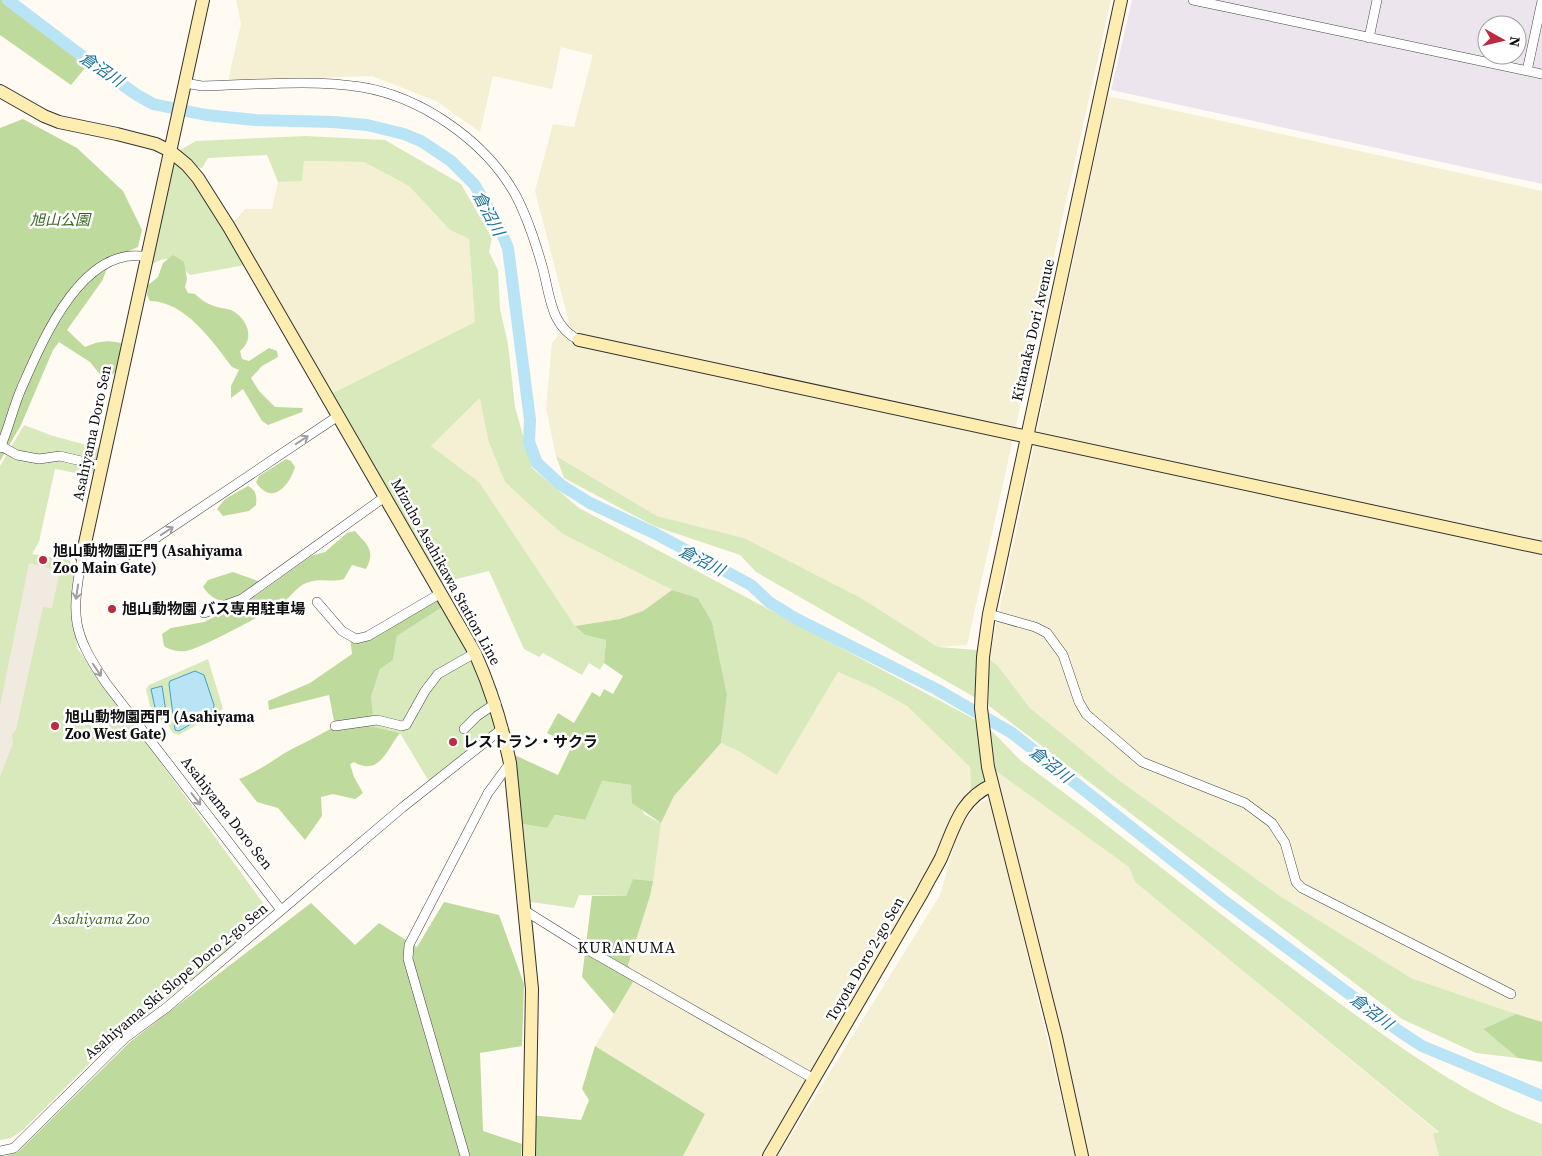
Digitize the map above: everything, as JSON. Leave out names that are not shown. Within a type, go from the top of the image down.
[{"type":"street","name":"Asahiyama Doro Sen","points":[[203,0],[82,557],[75,605],[76,626],[86,652],[117,698],[281,910]]},
{"type":"street","name":"Kitanaka Dori Avenue","points":[[1082,1156],[1054,1027],[992,785],[981,708],[982,669],[989,614],[1026,436],[1122,0]]},
{"type":"street","points":[[1193,0],[1542,74]]},
{"type":"street","points":[[1369,38],[1377,0]]},
{"type":"street","points":[[1527,71],[1542,1]]},
{"type":"street","points":[[184,88],[202,86],[333,84],[362,87],[404,99],[438,118],[485,154],[503,175],[524,212],[535,241],[556,318],[569,335],[579,340],[1542,548]]},
{"type":"street","name":"Mizuho Asahikawa Station Line","points":[[0,91],[44,116],[60,122],[156,144],[170,151],[187,165],[211,198],[386,496],[475,653],[496,704],[510,763],[532,989],[529,1156]]},
{"type":"street","points":[[102,466],[60,456],[39,458],[18,455],[0,447],[22,387],[71,294],[106,262],[133,254],[147,257]]},
{"type":"street","points":[[82,557],[110,563],[136,552],[338,416]]},
{"type":"street","points":[[204,613],[242,599],[386,496]]},
{"type":"street","points":[[317,602],[342,631],[356,639],[368,636],[441,593]]},
{"type":"street","points":[[989,614],[1035,626],[1047,633],[1063,655],[1079,702],[1086,714],[1135,757],[1142,762],[1245,803],[1272,824],[1285,843],[1296,882],[1302,888],[1511,994]]},
{"type":"street","points":[[335,726],[377,720],[406,725],[425,691],[438,674],[475,653]]},
{"type":"street","points":[[464,729],[477,716],[496,704]]},
{"type":"street","points":[[281,910],[403,807],[503,728]]},
{"type":"street","points":[[464,1156],[408,959],[409,945],[488,793],[510,763]]},
{"type":"street","name":"Toyota Doro 2-go Sen","points":[[769,1156],[922,893],[940,859],[961,810],[973,796],[992,785]]},
{"type":"street","name":"Asahiyama Ski Slope Doro 2-go Sen","points":[[0,1151],[14,1148],[30,1135],[89,1072],[125,1038],[166,1008],[281,910]]},
{"type":"street","points":[[524,910],[583,947],[814,1079]]},
{"type":"shaded area","points":[[236,0],[1111,0],[967,645],[938,647],[861,598],[744,538],[657,516],[556,456],[546,408],[552,343],[569,322],[535,191],[553,124],[574,127],[593,55],[561,47],[552,89],[493,76],[480,132],[436,101],[372,76],[228,81],[241,24]]},
{"type":"shaded area","points":[[1132,0],[1542,0],[1542,184],[1111,90]]},
{"type":"shaded area","points":[[1108,96],[1542,191],[1542,1023],[1411,978],[1280,896],[1120,781],[1030,708],[998,666],[989,659]]},
{"type":"shaded area","points":[[304,161],[364,162],[409,186],[450,230],[469,239],[475,322],[327,396],[229,227],[245,209],[272,209],[278,182],[302,181]]},
{"type":"shaded area","points":[[480,398],[488,440],[505,482],[563,534],[672,590],[643,611],[620,619],[575,626],[479,482],[431,446]]},
{"type":"shaded area","points":[[29,563],[60,570],[52,608],[43,607],[16,730],[12,734],[13,743],[0,777],[0,706]]},
{"type":"shaded area","points":[[838,672],[875,688],[907,706],[970,767],[971,789],[947,825],[933,863],[765,1156],[683,1156],[705,1114],[595,1046],[634,980],[628,965],[650,896],[661,823],[674,796],[721,743],[740,752],[777,775]]},
{"type":"shaded area","points":[[996,771],[1129,867],[1135,882],[1439,1133],[1433,1135],[1439,1156],[1089,1156]]},
{"type":"shaded area","points":[[990,798],[1075,1156],[778,1156],[940,895],[959,829],[977,805]]},
{"type":"green space","points":[[0,0],[8,0],[90,62],[71,85],[0,35]]},
{"type":"green space","name":"旭山公園","points":[[23,119],[77,148],[123,191],[142,230],[138,247],[111,259],[102,281],[67,330],[85,347],[104,341],[123,344],[121,361],[117,370],[109,376],[102,377],[90,362],[59,342],[53,350],[21,425],[0,461],[0,128]]},
{"type":"green space","points":[[306,136],[385,140],[461,184],[492,238],[489,252],[498,270],[500,309],[508,344],[515,407],[532,468],[579,508],[976,720],[985,782],[971,789],[970,767],[907,706],[875,688],[838,672],[777,775],[740,752],[721,743],[727,695],[712,622],[698,598],[672,590],[563,534],[543,517],[505,482],[488,440],[480,398],[431,446],[479,482],[575,626],[585,635],[606,640],[604,663],[600,670],[589,663],[582,675],[543,653],[539,657],[524,649],[489,571],[436,584],[327,396],[475,322],[469,239],[450,230],[409,186],[364,162],[304,161],[302,181],[278,182],[267,155],[208,158],[202,168],[188,165],[251,264],[190,275],[178,264],[169,259],[164,259],[144,269],[173,154],[196,141]]},
{"type":"green space","points":[[173,255],[184,262],[187,279],[185,287],[188,293],[195,294],[211,305],[232,310],[243,319],[248,335],[245,346],[240,351],[242,359],[249,361],[269,348],[277,351],[278,357],[262,366],[251,378],[259,391],[275,407],[303,408],[302,412],[268,425],[262,421],[243,389],[231,398],[231,386],[239,370],[232,367],[207,335],[186,315],[175,308],[163,303],[150,301],[147,295],[148,285],[158,277],[163,263]]},
{"type":"green space","name":"Asahiyama Zoo","points":[[24,425],[53,436],[102,449],[100,461],[90,476],[55,469],[39,542],[32,554],[70,560],[70,565],[75,566],[72,588],[77,648],[266,907],[239,929],[245,938],[107,1046],[23,1130],[11,1138],[0,1140],[0,466]]},
{"type":"green space","points":[[556,456],[657,516],[744,538],[861,598],[938,647],[977,650],[981,653],[976,698],[756,572],[740,555],[654,526],[564,478]]},
{"type":"green space","points":[[286,459],[291,461],[295,467],[292,474],[284,487],[279,491],[268,493],[256,482],[259,476]]},
{"type":"green space","points":[[248,486],[253,489],[256,505],[249,511],[223,516],[217,509],[225,499]]},
{"type":"green space","points":[[355,531],[369,548],[370,557],[366,569],[352,565],[344,579],[316,580],[303,584],[286,600],[267,612],[194,649],[180,651],[171,650],[164,646],[162,634],[171,628],[204,622],[251,599],[311,556],[325,552],[347,533]]},
{"type":"green space","points":[[233,572],[258,581],[259,585],[237,598],[223,601],[210,595],[203,587],[208,580]]},
{"type":"green space","points":[[672,590],[698,598],[712,622],[727,695],[721,743],[674,796],[661,823],[632,803],[631,785],[602,781],[585,820],[555,815],[547,828],[516,823],[508,752],[558,775],[572,746],[547,733],[558,713],[574,723],[592,692],[600,697],[604,689],[613,694],[623,676],[604,663],[606,640],[585,635],[575,626],[620,619],[643,611]]},
{"type":"green space","points":[[441,593],[447,604],[397,636],[393,660],[380,669],[371,697],[373,713],[365,725],[400,733],[382,759],[376,764],[363,766],[354,762],[350,764],[354,777],[363,793],[355,799],[333,794],[321,797],[322,816],[305,840],[278,808],[257,802],[239,779],[335,726],[329,695],[269,710],[268,701],[310,683],[352,654],[350,637],[356,639]]},
{"type":"green space","points":[[447,604],[503,728],[431,785],[400,733],[364,725],[373,713],[371,697],[380,669],[393,660],[397,636]]},
{"type":"green space","points":[[208,659],[223,709],[179,735],[173,733],[165,720],[158,723],[152,715],[146,689],[149,685]]},
{"type":"green space","points":[[989,659],[998,666],[1030,708],[1120,781],[1280,896],[1411,978],[1516,1014],[1483,1029],[1518,1058],[1476,1053],[1402,1019],[989,706]]},
{"type":"green space","points":[[989,728],[1020,760],[1258,943],[1363,1020],[1436,1071],[1514,1113],[1542,1124],[1542,1156],[1439,1156],[1433,1134],[1439,1132],[1135,882],[1129,867],[996,771]]},
{"type":"green space","points":[[601,781],[631,785],[644,814],[661,823],[653,881],[633,879],[626,896],[579,895],[574,908],[523,901],[516,823],[547,828],[554,815],[584,820]]},
{"type":"green space","points":[[633,879],[653,881],[628,965],[634,980],[614,1014],[582,977],[592,896],[626,896]]},
{"type":"green space","points":[[444,902],[499,915],[524,984],[522,1046],[480,1053],[483,1131],[522,1144],[521,1156],[5,1156],[18,1152],[130,1042],[311,903],[355,945],[379,923],[417,947]]},
{"type":"green space","points":[[1516,1014],[1542,1022],[1542,1062],[1518,1058],[1483,1029]]},
{"type":"green space","points":[[595,1046],[705,1114],[683,1156],[529,1156],[530,1115],[581,1120],[589,1100],[582,1089]]},
{"type":"water","points":[[195,671],[204,675],[214,705],[213,711],[179,731],[175,730],[170,681]]},
{"type":"water","points":[[162,686],[166,712],[165,715],[157,717],[151,689]]},
{"type":"waterway","name":"倉沼川","points":[[8,0],[90,62],[153,104],[206,115],[255,120],[367,125],[404,134],[421,141],[451,161],[474,184],[497,222],[508,248],[530,420],[529,442],[537,463],[561,485],[590,503],[656,534],[751,585],[769,602],[795,618],[936,689],[1012,733],[1223,900],[1399,1031],[1422,1046],[1542,1096]]},
{"type":"place","name":"旭山動物園正門 (Asahiyama Zoo Main Gate)","points":[[43,560]]},
{"type":"place","name":"旭山動物園 バス専用駐車場","points":[[112,609]]},
{"type":"place","name":"旭山動物園西門 (Asahiyama Zoo West Gate)","points":[[55,726]]},
{"type":"place","name":"レストラン・サクラ","points":[[453,742]]},
{"type":"district","name":"KURANUMA","points":[[627,947]]}]
